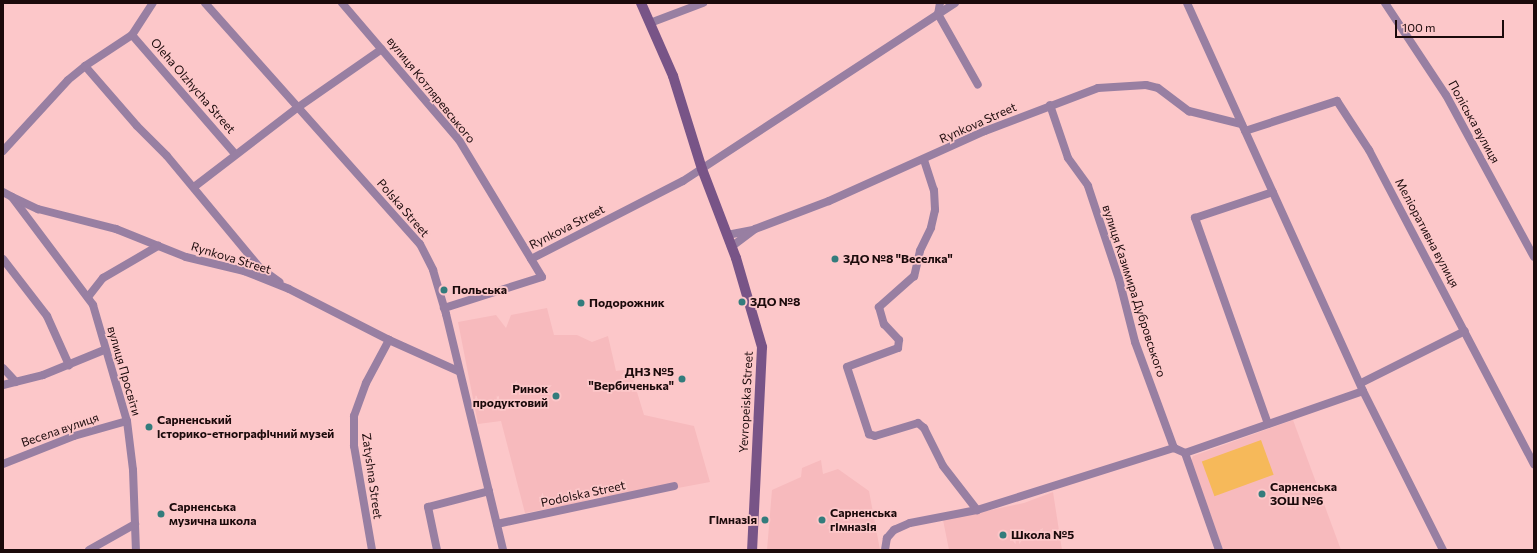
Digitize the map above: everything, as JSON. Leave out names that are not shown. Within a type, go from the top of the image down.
[{"type":"main road","name":"Yevropeiska Street","points":[[641,3],[673,76],[702,169],[731,247],[762,347],[752,550]]},
{"type":"street","points":[[3,151],[68,80],[85,66],[132,35],[153,3]]},
{"type":"street","name":"Polska Street","points":[[205,3],[297,108],[420,244],[433,270],[444,308],[458,371],[503,550]]},
{"type":"street","name":"вулиця Котляревського","points":[[342,3],[459,140],[496,198],[531,259]]},
{"type":"street","points":[[650,23],[703,3]]},
{"type":"street","points":[[940,3],[938,14],[978,85]]},
{"type":"street","name":"Rynkova Street","points":[[444,308],[542,277],[531,259],[702,169],[955,3]]},
{"type":"street","points":[[1188,3],[1362,387],[1443,550]]},
{"type":"street","name":"Поліська вулиця","points":[[1385,3],[1446,95],[1534,256]]},
{"type":"street","name":"Oleha Olzhycha Street","points":[[132,35],[235,154]]},
{"type":"street","points":[[194,187],[235,154],[297,108],[382,49]]},
{"type":"street","points":[[85,66],[194,187],[260,268],[289,289]]},
{"type":"street","name":"Rynkova Street","points":[[731,247],[755,229],[924,160],[1050,105],[1098,88],[1146,85],[1158,88],[1189,110],[1243,127]]},
{"type":"street","name":"Меліоративна вулиця","points":[[1243,127],[1336,101],[1369,150],[1534,464]]},
{"type":"street","name":"вулиця Казимира Дубровського","points":[[1050,105],[1068,158],[1088,186],[1118,279],[1135,342],[1174,448]]},
{"type":"street","points":[[924,160],[934,190],[935,210],[931,228],[920,251],[914,276],[879,307],[884,324],[899,340],[898,348],[848,367],[869,434],[875,436],[918,423],[924,428],[942,466],[977,510]]},
{"type":"street","name":"Rynkova Street","points":[[3,192],[38,209],[116,229],[186,257],[244,271],[289,289],[388,340],[458,371]]},
{"type":"street","points":[[1268,424],[1195,218],[1273,192]]},
{"type":"street","name":"вулиця Просвіти","points":[[12,197],[93,305],[104,350],[127,421],[133,470],[136,550]]},
{"type":"street","points":[[727,235],[755,229]]},
{"type":"street","points":[[88,297],[103,278],[158,246]]},
{"type":"street","points":[[3,259],[47,316],[69,365]]},
{"type":"street","points":[[885,550],[887,538],[894,530],[910,523],[977,510],[1174,448],[1185,453],[1268,424],[1362,387],[1465,331]]},
{"type":"street","name":"Zatyshna Street","points":[[372,550],[354,446],[354,416],[366,383],[388,340]]},
{"type":"street","points":[[3,385],[43,375],[104,350]]},
{"type":"street","points":[[3,368],[16,382]]},
{"type":"street","name":"Весела вулиця","points":[[3,464],[74,436],[127,421]]},
{"type":"street","points":[[1185,453],[1219,550]]},
{"type":"street","name":"Podolska Street","points":[[497,524],[674,486]]},
{"type":"street","points":[[437,550],[428,507],[489,491]]},
{"type":"street","points":[[89,550],[135,524]]},
{"type":"shaded area","name":"Ринок продуктовий","points":[[547,308],[554,335],[577,335],[592,342],[608,336],[616,371],[630,369],[644,415],[694,426],[710,482],[619,499],[596,496],[584,502],[525,513],[501,421],[478,424],[458,322],[496,315],[506,328],[511,315]]},
{"type":"shaded area","name":"Сарненська ЗОШ №6","points":[[1293,420],[1341,550],[1223,550],[1191,461],[1193,456]]},
{"type":"shaded area","points":[[1261,440],[1274,475],[1214,496],[1202,462]]},
{"type":"shaded area","name":"Сарненська гімназія","points":[[821,460],[823,474],[838,469],[869,491],[880,550],[767,550],[772,490],[801,477],[802,468]]},
{"type":"shaded area","name":"Школа №5","points":[[1053,492],[1062,550],[949,550],[943,520],[1024,503]]},
{"type":"place","name":"ЗДО №8 \"Веселка\"","points":[[835,259]]},
{"type":"place","name":"Польська","points":[[444,290]]},
{"type":"place","name":"ЗДО №8","points":[[742,302]]},
{"type":"place","name":"Подорожник","points":[[581,303]]},
{"type":"place","name":"ДНЗ №5 \"Вербиченька\"","points":[[682,379]]},
{"type":"place","name":"Ринок продуктовий","points":[[556,396]]},
{"type":"place","name":"Сарненський історико-етнографічний музей","points":[[149,427]]},
{"type":"place","name":"Сарненська ЗОШ №6","points":[[1262,494]]},
{"type":"place","name":"Сарненська музична школа","points":[[161,514]]},
{"type":"place","name":"Гімназія","points":[[765,520]]},
{"type":"place","name":"Сарненська гімназія","points":[[822,520]]},
{"type":"place","name":"Школа №5","points":[[1003,535]]}]
